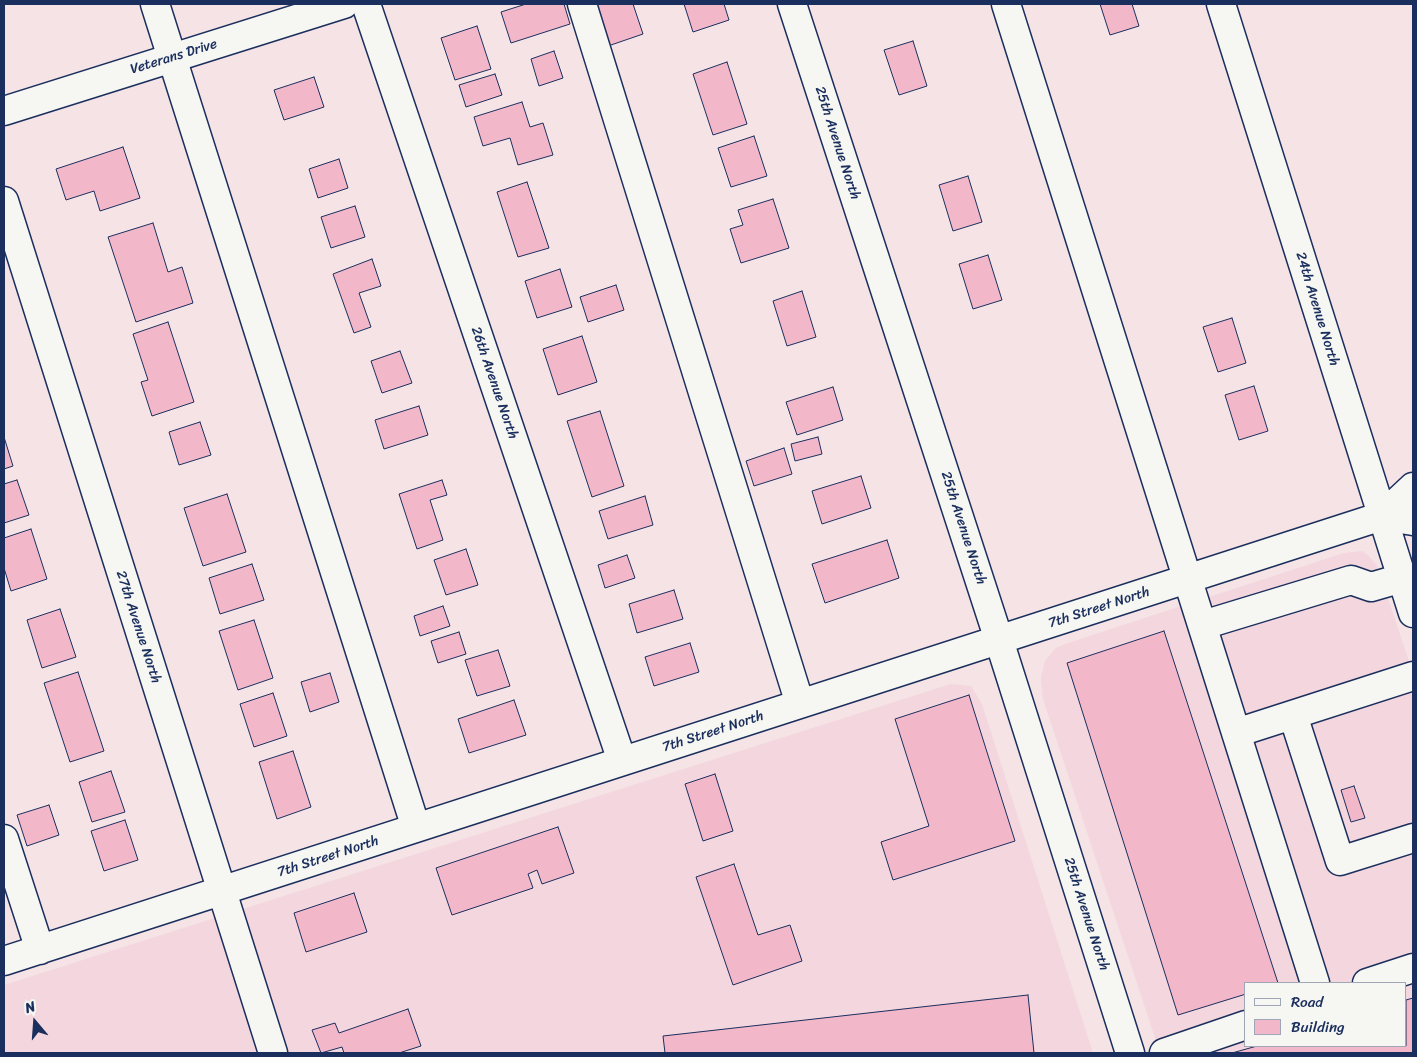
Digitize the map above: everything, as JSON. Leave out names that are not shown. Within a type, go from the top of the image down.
[{"type":"street","points":[[155,4],[416,828]]},
{"type":"street","name":"Veterans Drive","points":[[4,111],[344,4]]},
{"type":"street","name":"26th Avenue North","points":[[366,4],[622,761]]},
{"type":"street","points":[[582,4],[800,704]]},
{"type":"street","name":"25th Avenue North","points":[[792,4],[999,640],[1130,1053]]},
{"type":"street","points":[[1006,4],[1315,982]]},
{"type":"street","name":"24th Avenue North","points":[[1221,4],[1413,613]]},
{"type":"street","name":"27th Avenue North","points":[[4,200],[273,1053]]},
{"type":"street","name":"7th Street North","points":[[4,961],[1382,516],[1413,487]]},
{"type":"street","points":[[1382,516],[1413,520]]},
{"type":"street","points":[[1202,625],[1351,580],[1372,587],[1402,578]]},
{"type":"street","points":[[1236,732],[1413,676]]},
{"type":"street","points":[[1293,715],[1340,861],[1413,838]]},
{"type":"street","points":[[4,839],[40,950]]},
{"type":"street","points":[[1370,982],[1413,968]]},
{"type":"street","points":[[1164,1053],[1244,1026]]},
{"type":"shaded area","points":[[1362,551],[1370,557],[1377,566],[1413,673],[1413,1053],[1160,1053],[1043,699],[1041,678],[1045,661],[1056,648],[1344,553]]},
{"type":"shaded area","points":[[951,684],[971,686],[982,704],[1093,1053],[4,1053],[4,985]]},
{"type":"building","points":[[526,4],[564,4],[570,24],[511,43],[501,12]]},
{"type":"building","points":[[595,4],[633,4],[643,34],[608,46]]},
{"type":"building","points":[[684,4],[724,4],[729,20],[693,32]]},
{"type":"building","points":[[1100,4],[1132,4],[1139,26],[1110,35]]},
{"type":"building","points":[[477,26],[491,69],[455,80],[441,38]]},
{"type":"building","points":[[913,41],[927,86],[899,95],[884,50]]},
{"type":"building","points":[[554,51],[563,78],[539,86],[531,59]]},
{"type":"building","points":[[727,62],[747,124],[713,135],[693,74]]},
{"type":"building","points":[[495,74],[502,95],[466,107],[459,85]]},
{"type":"building","points":[[314,77],[324,107],[284,120],[274,90]]},
{"type":"building","points":[[522,102],[530,127],[543,123],[553,155],[518,165],[510,138],[483,146],[474,117]]},
{"type":"building","points":[[754,136],[767,176],[731,187],[718,148]]},
{"type":"building","points":[[123,147],[140,198],[100,211],[94,191],[66,200],[56,169]]},
{"type":"building","points":[[339,159],[348,188],[318,198],[309,169]]},
{"type":"building","points":[[968,176],[982,222],[953,231],[939,185]]},
{"type":"building","points":[[527,182],[549,248],[518,257],[497,192]]},
{"type":"building","points":[[773,199],[789,248],[741,263],[730,229],[743,225],[738,210]]},
{"type":"building","points":[[355,206],[365,237],[331,248],[321,217]]},
{"type":"building","points":[[153,223],[168,272],[182,267],[193,303],[136,322],[108,237]]},
{"type":"building","points":[[988,255],[1002,300],[973,309],[959,264]]},
{"type":"building","points":[[372,259],[381,286],[359,293],[371,327],[354,333],[333,274]]},
{"type":"building","points":[[560,269],[572,307],[537,318],[525,281]]},
{"type":"building","points":[[616,285],[624,310],[588,322],[580,297]]},
{"type":"building","points":[[802,291],[816,337],[787,346],[773,301]]},
{"type":"building","points":[[1232,318],[1246,363],[1218,372],[1203,327]]},
{"type":"building","points":[[168,322],[194,402],[152,416],[141,382],[148,380],[133,334]]},
{"type":"building","points":[[582,336],[597,382],[558,395],[543,349]]},
{"type":"building","points":[[400,351],[412,383],[382,393],[371,361]]},
{"type":"building","points":[[1254,386],[1268,431],[1239,440],[1225,395]]},
{"type":"building","points":[[833,387],[843,420],[797,435],[786,402]]},
{"type":"building","points":[[419,406],[428,435],[384,449],[375,420]]},
{"type":"building","points":[[600,411],[624,486],[592,497],[567,421]]},
{"type":"building","points":[[200,422],[211,455],[179,465],[169,432]]},
{"type":"building","points":[[4,437],[13,466],[4,469]]},
{"type":"building","points":[[818,437],[822,454],[795,461],[791,444]]},
{"type":"building","points":[[784,448],[792,474],[754,486],[746,461]]},
{"type":"building","points":[[861,476],[871,508],[822,524],[812,491]]},
{"type":"building","points":[[17,480],[29,515],[4,523],[4,484]]},
{"type":"building","points":[[442,480],[447,495],[430,500],[443,540],[417,549],[399,494]]},
{"type":"building","points":[[227,494],[246,552],[203,566],[184,508]]},
{"type":"building","points":[[645,496],[653,525],[608,539],[599,511]]},
{"type":"building","points":[[31,529],[47,579],[11,591],[4,568],[4,538]]},
{"type":"building","points":[[887,540],[899,578],[825,603],[812,564]]},
{"type":"building","points":[[466,549],[478,585],[446,595],[434,560]]},
{"type":"building","points":[[627,555],[635,578],[605,588],[598,565]]},
{"type":"building","points":[[252,564],[264,600],[220,614],[209,578]]},
{"type":"building","points":[[674,590],[683,619],[637,633],[629,604]]},
{"type":"building","points":[[443,606],[450,626],[420,636],[414,616]]},
{"type":"building","points":[[60,609],[76,657],[42,668],[27,620]]},
{"type":"building","points":[[254,620],[273,678],[238,690],[219,631]]},
{"type":"building","points":[[1164,631],[1278,982],[1244,982],[1244,995],[1178,1015],[1067,663]]},
{"type":"building","points":[[459,632],[466,654],[438,663],[431,641]]},
{"type":"building","points":[[690,643],[699,672],[654,686],[645,657]]},
{"type":"building","points":[[498,650],[510,686],[477,696],[465,660]]},
{"type":"building","points":[[78,672],[104,751],[70,762],[44,683]]},
{"type":"building","points":[[330,673],[339,702],[310,712],[301,682]]},
{"type":"building","points":[[273,693],[287,736],[254,747],[240,704]]},
{"type":"building","points":[[969,695],[1015,841],[893,880],[881,842],[929,826],[895,719]]},
{"type":"building","points":[[514,700],[526,735],[469,753],[458,719]]},
{"type":"building","points":[[293,751],[311,807],[277,819],[259,762]]},
{"type":"building","points":[[111,771],[125,812],[92,822],[79,782]]},
{"type":"building","points":[[715,774],[733,831],[703,841],[685,784]]},
{"type":"building","points":[[1354,786],[1365,818],[1351,822],[1341,790]]},
{"type":"building","points":[[49,805],[59,835],[27,846],[17,815]]},
{"type":"building","points":[[125,820],[138,860],[104,871],[91,831]]},
{"type":"building","points":[[558,827],[574,873],[542,884],[537,870],[528,874],[533,888],[452,915],[436,868]]},
{"type":"building","points":[[734,864],[758,935],[790,925],[802,961],[733,985],[696,877]]},
{"type":"building","points":[[354,893],[367,932],[306,952],[294,913]]},
{"type":"building","points":[[1028,995],[1034,1053],[665,1053],[663,1036]]},
{"type":"building","points":[[1413,998],[1413,1053],[1232,1053],[1253,1047],[1407,1047],[1407,1000]]},
{"type":"building","points":[[408,1009],[421,1046],[399,1053],[344,1053],[342,1047],[321,1053],[312,1030],[335,1023],[339,1033]]}]
